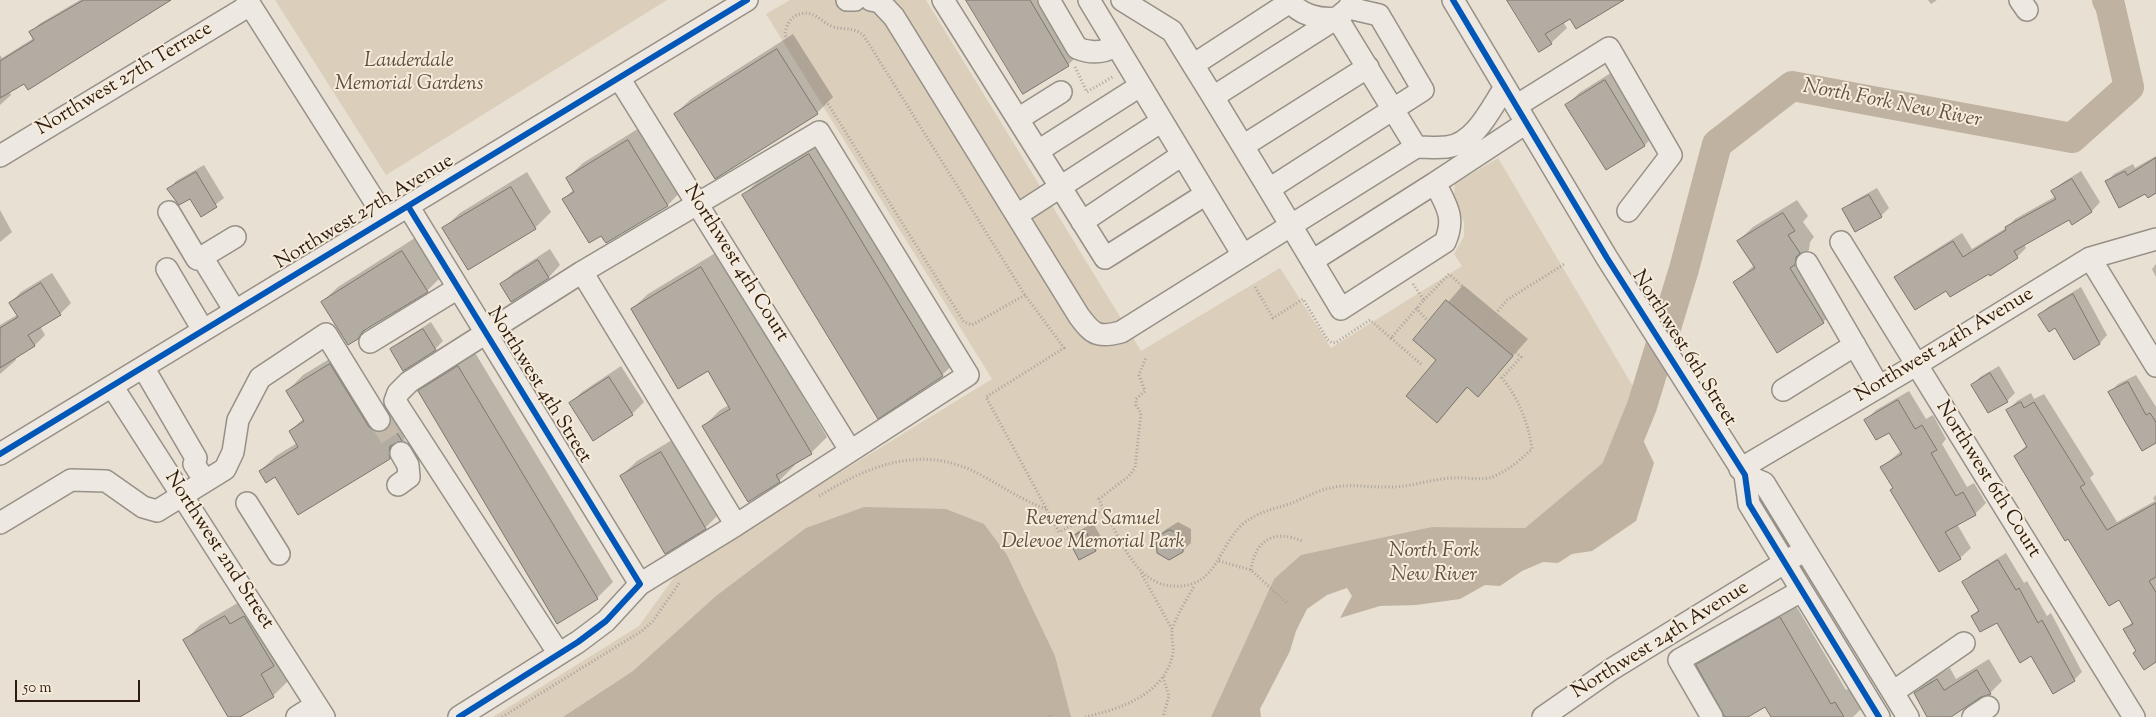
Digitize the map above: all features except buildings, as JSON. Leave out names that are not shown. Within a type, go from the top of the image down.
[{"type":"street","name":"Northwest 27th Avenue","points":[[0,454],[747,0]]},
{"type":"street","points":[[848,0],[855,0]]},
{"type":"street","points":[[871,0],[880,2],[894,16],[1090,331],[1105,336],[1121,332],[1416,146],[1449,147],[1461,142],[1475,131],[1505,87]]},
{"type":"street","points":[[943,0],[1106,258],[1206,194]]},
{"type":"street","points":[[1050,0],[1077,48],[1095,52],[1107,51],[1116,46]]},
{"type":"street","points":[[1088,0],[1243,255]]},
{"type":"street","points":[[1122,0],[1172,31],[1341,309],[1445,242],[1451,229],[1449,210],[1435,183]]},
{"type":"street","name":"Northwest 6th Street","points":[[1453,0],[1607,258],[1742,472],[1749,504],[1879,717]]},
{"type":"street","points":[[1193,65],[1290,1],[1311,17],[1327,19],[1346,8],[1379,15],[1423,90],[1392,108],[1269,189]]},
{"type":"street","points":[[249,2],[386,219]]},
{"type":"street","name":"Northwest 27th Terrace","points":[[0,156],[249,2]]},
{"type":"street","points":[[1213,97],[1346,8]]},
{"type":"street","points":[[1346,8],[1368,67],[1416,146]]},
{"type":"street","points":[[1312,262],[1435,183],[1610,48],[1671,155],[1628,211]]},
{"type":"street","points":[[1243,146],[1368,67]]},
{"type":"street","name":"Northwest 4th Court","points":[[619,78],[850,450]]},
{"type":"street","points":[[1038,150],[1140,86]]},
{"type":"street","points":[[1018,119],[1061,92]]},
{"type":"street","points":[[1017,215],[1162,121]]},
{"type":"street","points":[[460,717],[559,654],[606,621],[640,584],[968,375],[819,132],[582,272],[409,382],[398,393],[395,401],[559,654]]},
{"type":"street","points":[[1082,222],[1182,155]]},
{"type":"street","name":"Northwest 4th Street","points":[[408,206],[640,584]]},
{"type":"street","points":[[169,212],[197,258],[202,257],[235,237]]},
{"type":"street","name":"Northwest 24th Avenue","points":[[1742,472],[2090,258],[2156,239]]},
{"type":"street","name":"Northwest 6th Court","points":[[1841,242],[2134,717]]},
{"type":"street","points":[[202,257],[235,310]]},
{"type":"street","points":[[2090,258],[2156,366]]},
{"type":"street","points":[[1807,263],[1879,387]]},
{"type":"street","points":[[167,269],[203,330]]},
{"type":"street","points":[[582,272],[736,524]]},
{"type":"street","points":[[370,342],[458,288]]},
{"type":"street","points":[[137,371],[187,465],[199,472],[225,469],[233,452],[238,420],[260,378],[326,334],[379,420]]},
{"type":"street","points":[[1783,390],[1855,345]]},
{"type":"street","name":"Northwest 2nd Street","points":[[112,386],[320,711]]},
{"type":"street","points":[[398,485],[409,477],[408,465],[401,453]]},
{"type":"street","points":[[0,523],[71,480],[106,481],[143,506],[157,510],[182,494],[199,472]]},
{"type":"street","points":[[1742,472],[1764,483],[1908,717]]},
{"type":"street","points":[[247,502],[279,554]]},
{"type":"street","name":"Northwest 24th Avenue","points":[[1543,717],[1612,669],[1805,550]]},
{"type":"street","points":[[1712,717],[1679,660],[1801,591]]},
{"type":"street","points":[[1892,692],[1964,643]]},
{"type":"street","points":[[297,717],[320,711]]},
{"type":"path","points":[[1486,325],[1507,300],[1566,263]]},
{"type":"path","points":[[1404,269],[1424,300]]},
{"type":"path","points":[[1391,338],[1416,308],[1449,274],[1494,316]]},
{"type":"path","points":[[1255,287],[1273,318],[1303,299],[1327,339],[1332,342],[1337,342],[1370,320],[1422,365]]},
{"type":"path","points":[[1416,308],[1428,322]]},
{"type":"path","points":[[1104,509],[1098,499],[1128,476],[1135,468],[1141,412],[1136,405],[1136,399],[1145,391],[1138,375],[1146,357]]},
{"type":"path","points":[[810,501],[875,466],[912,459],[951,462],[980,474],[1026,502],[1046,510]]},
{"type":"path","points":[[1252,570],[1253,556],[1262,544],[1276,536],[1291,536],[1302,541]]},
{"type":"path","points":[[1218,561],[1252,570],[1288,604]]},
{"type":"path","points":[[1085,717],[1125,706],[1149,692],[1162,677],[1173,653],[1172,629],[1139,571]]},
{"type":"path","points":[[502,717],[642,631],[653,621],[683,578]]},
{"type":"path","points":[[1172,629],[1194,585]]},
{"type":"path","points":[[1162,677],[1169,696],[1163,717]]},
{"type":"green space","name":"Lauderdale Memorial Gardens","points":[[275,0],[667,0],[386,175]]},
{"type":"green space","name":"Reverend Samuel Delevoe Memorial Park","points":[[790,0],[926,0],[1141,351],[1280,268],[1331,348],[1462,266],[1454,254],[1464,236],[1464,222],[1453,200],[1455,184],[1498,158],[1638,395],[1605,461],[1525,528],[1432,527],[1274,579],[1211,717],[493,717],[639,626],[678,572],[992,379],[766,14]]},
{"type":"water","name":"North Fork New River","points":[[1617,436],[1644,442],[1654,463],[1636,521],[1592,551],[1572,554],[1558,563],[1543,562],[1522,571],[1500,586],[1485,585],[1460,599],[1416,605],[1380,606],[1340,618],[1352,596],[1347,588],[1327,595],[1307,609],[1296,631],[1290,651],[1260,709],[1261,717],[1211,717],[1274,579],[1301,555],[1432,527],[1525,528],[1605,461]]},
{"type":"water","points":[[864,507],[946,509],[984,524],[1007,555],[1055,656],[1071,717],[563,717],[633,671],[716,596],[806,528]]},
{"type":"waterway","name":"North Fork New River","points":[[1614,475],[1642,406],[1684,269],[1717,144],[1792,86],[2072,138],[2129,87],[2110,5],[2107,0]]},
{"type":"tunnel","points":[[379,420],[401,453]]},
{"type":"cycle path","points":[[0,454],[747,0]]},
{"type":"cycle path","points":[[1453,0],[1607,258],[1745,475],[1749,504],[1879,717]]},
{"type":"cycle path","points":[[408,206],[640,584],[606,621],[578,642],[459,717]]}]
